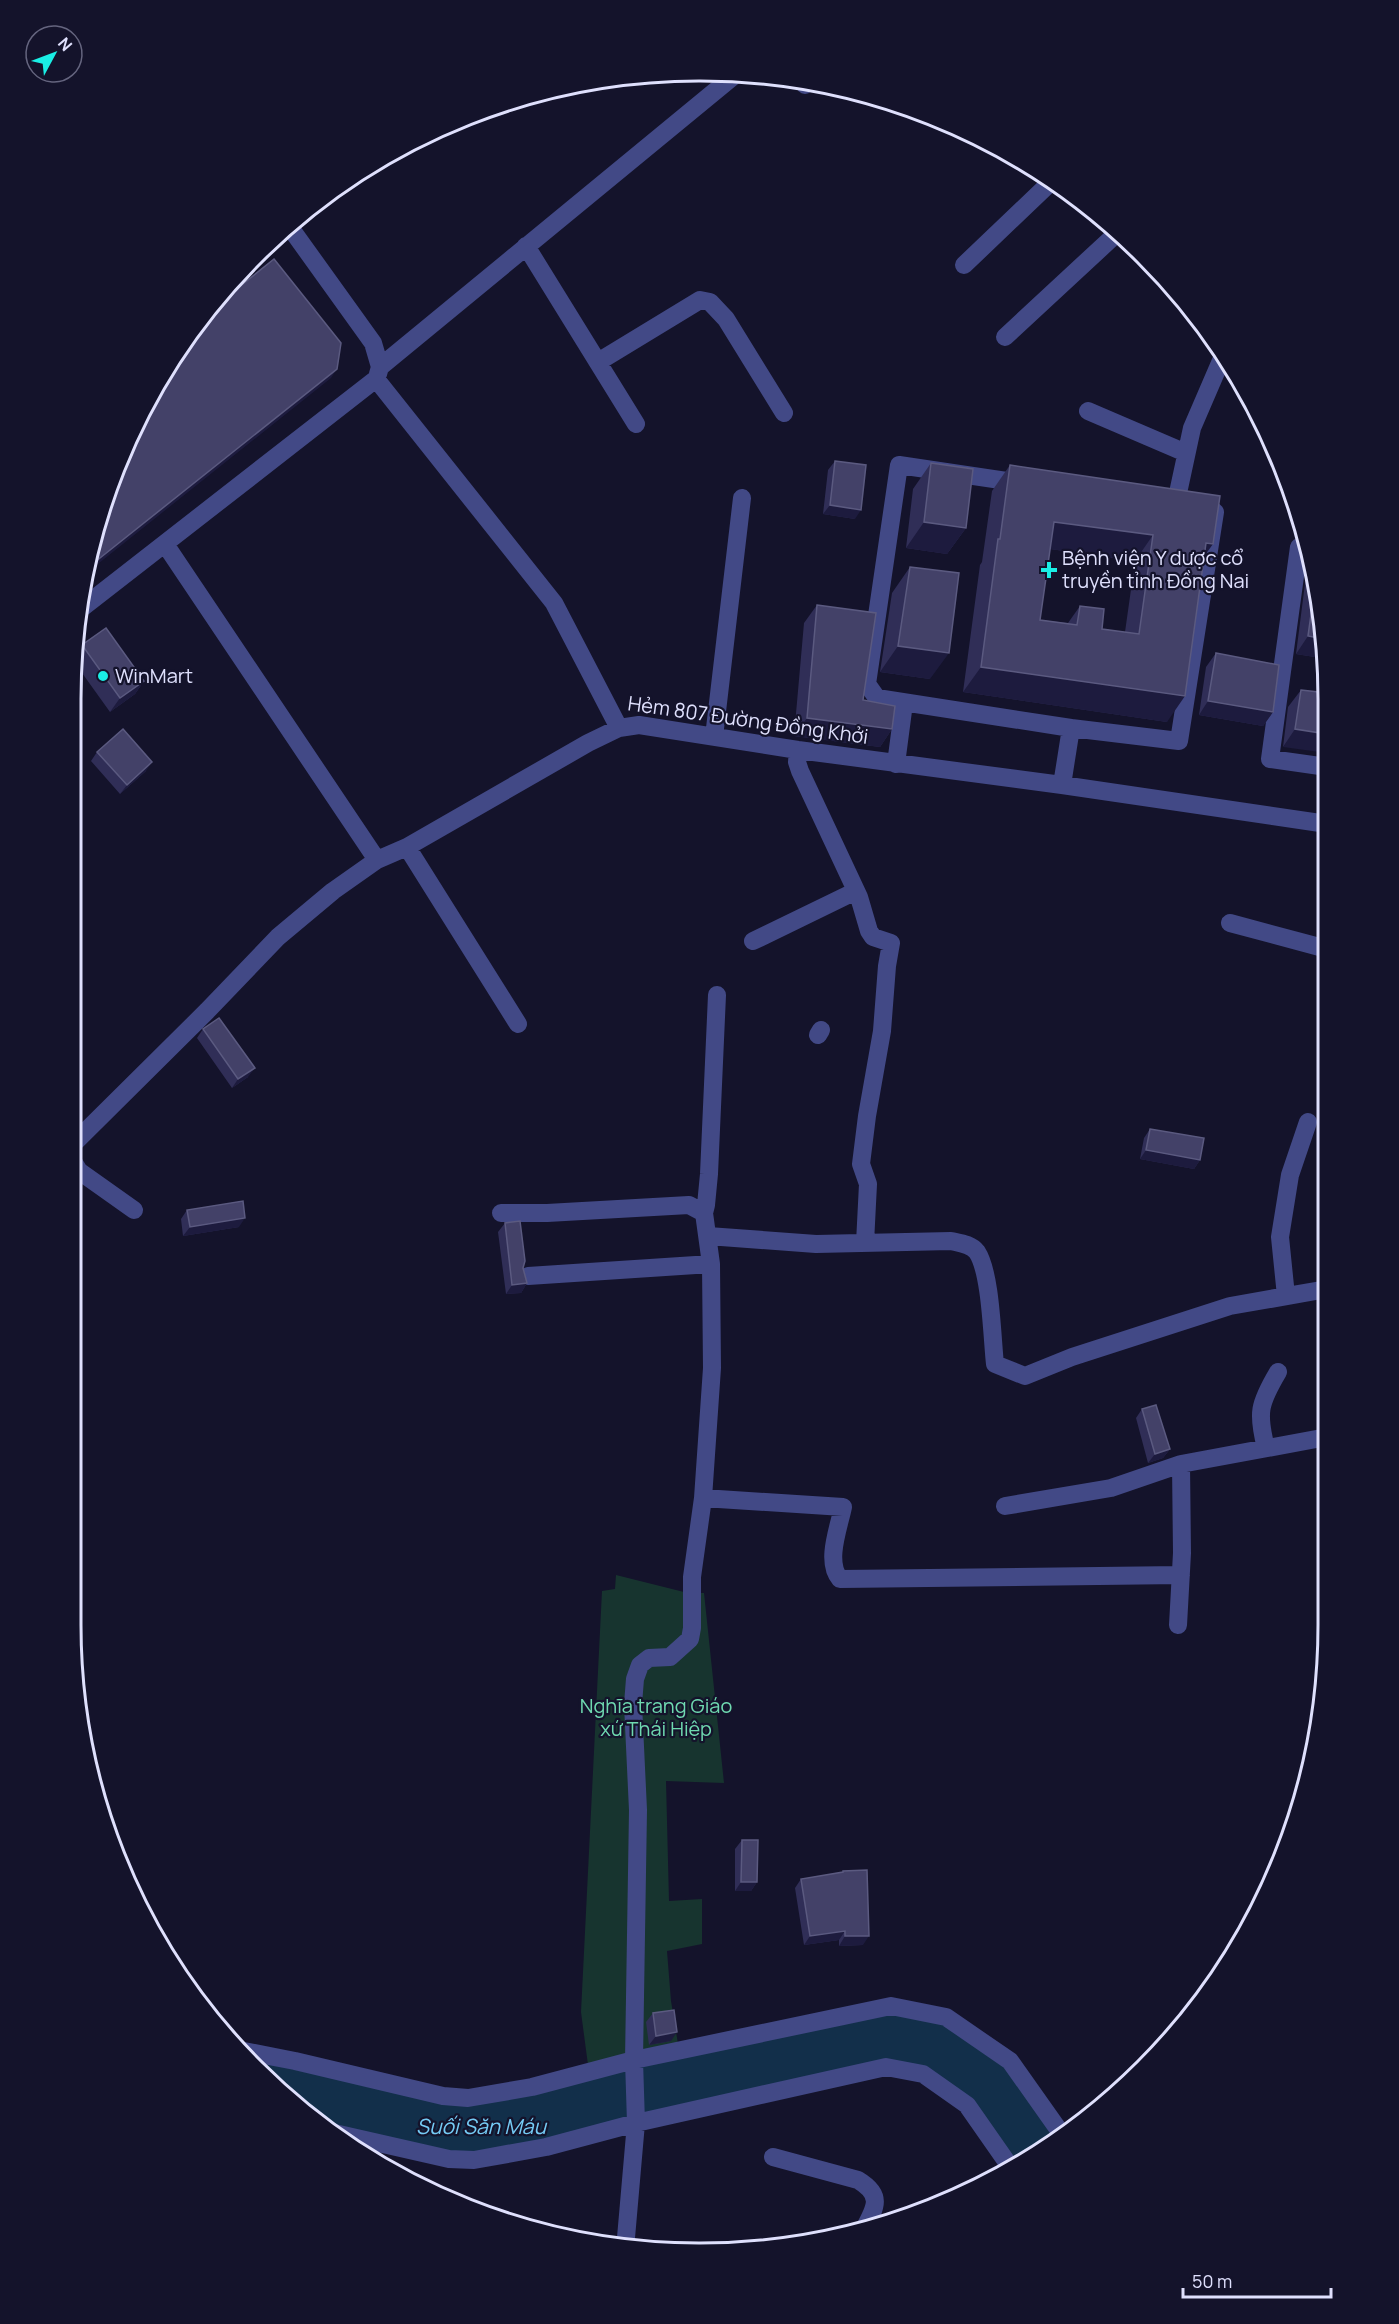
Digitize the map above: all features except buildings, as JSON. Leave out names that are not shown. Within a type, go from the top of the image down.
[{"type":"street","points":[[89,603],[378,373],[526,246],[727,82]]},
{"type":"street","points":[[964,264],[1045,187]]},
{"type":"street","name":"Hẻm 807 Đường Đồng Khởi","points":[[294,233],[368,334],[377,352],[378,373],[554,603],[619,728],[639,725],[798,750],[1062,784],[1318,823]]},
{"type":"street","points":[[1005,337],[1112,238]]},
{"type":"street","points":[[526,246],[636,424]]},
{"type":"street","points":[[598,362],[700,300],[710,302],[726,319],[784,413]]},
{"type":"street","points":[[1178,493],[1192,428],[1219,365]]},
{"type":"street","points":[[1088,411],[1186,453]]},
{"type":"street","points":[[899,465],[1215,512],[1179,741],[1071,728],[877,698],[867,684],[899,465]]},
{"type":"street","points":[[714,737],[742,498]]},
{"type":"street","points":[[165,544],[377,860]]},
{"type":"street","points":[[1299,548],[1270,759],[1318,766]]},
{"type":"street","points":[[896,764],[904,703]]},
{"type":"street","points":[[81,1136],[207,1011],[278,936],[333,891],[377,860],[407,847],[588,743],[619,728]]},
{"type":"street","points":[[1062,784],[1071,728]]},
{"type":"street","points":[[798,750],[797,762],[800,771],[856,891],[871,934],[891,943],[886,966],[882,1031],[861,1164],[868,1184],[865,1243]]},
{"type":"street","points":[[407,847],[518,1024]]},
{"type":"street","points":[[753,941],[856,891]]},
{"type":"street","points":[[1230,923],[1318,946]]},
{"type":"street","points":[[626,2239],[636,2123],[634,2060],[638,1810],[634,1690],[640,1665],[649,1658],[670,1657],[690,1639],[692,1628],[692,1577],[703,1498],[712,1368],[711,1264],[704,1213],[709,1174],[717,995]]},
{"type":"street","points":[[1286,1296],[1281,1237],[1290,1175],[1308,1122]]},
{"type":"street","points":[[81,1172],[134,1210]]},
{"type":"street","points":[[501,1213],[547,1213],[688,1204],[704,1213]]},
{"type":"street","points":[[708,1236],[816,1244],[951,1241],[965,1244],[976,1251],[983,1266],[995,1364],[1025,1376],[1072,1357],[1230,1306],[1318,1291]]},
{"type":"street","points":[[528,1276],[711,1264]]},
{"type":"street","points":[[1266,1448],[1259,1422],[1261,1406],[1278,1372]]},
{"type":"street","points":[[1005,1506],[1111,1488],[1181,1464],[1318,1439]]},
{"type":"street","points":[[1178,1625],[1181,1575],[1181,1464]]},
{"type":"street","points":[[703,1498],[843,1507],[834,1551],[834,1568],[840,1579],[1181,1575]]},
{"type":"street","points":[[253,2053],[443,2096],[468,2098],[532,2087],[634,2060],[891,2006],[946,2016],[1010,2061],[1058,2128]]},
{"type":"street","points":[[356,2139],[449,2159],[474,2160],[546,2146],[636,2123],[886,2067],[923,2074],[967,2105],[1006,2161]]},
{"type":"street","points":[[773,2157],[858,2180],[870,2188],[875,2195],[876,2203],[868,2219]]},
{"type":"green space","name":"Nghĩa trang Giáo xứ Thái Hiệp","points":[[616,1575],[688,1593],[704,1593],[724,1783],[666,1781],[669,1901],[702,1899],[702,1944],[667,1951],[671,2001],[678,2044],[588,2065],[581,2012],[602,1591],[615,1589]]},
{"type":"water","name":"Suối Săn Máu","points":[[892,2013],[943,2023],[1003,2065],[1052,2133],[1012,2158],[925,2067],[475,2153],[451,2153],[339,2127],[292,2090],[262,2062],[442,2103],[627,2069]]},
{"type":"place","name":"Bệnh viện Y dược cổ truyền tỉnh Đồng Nai","points":[[1049,570]]},
{"type":"place","name":"WinMart","points":[[103,676]]}]
